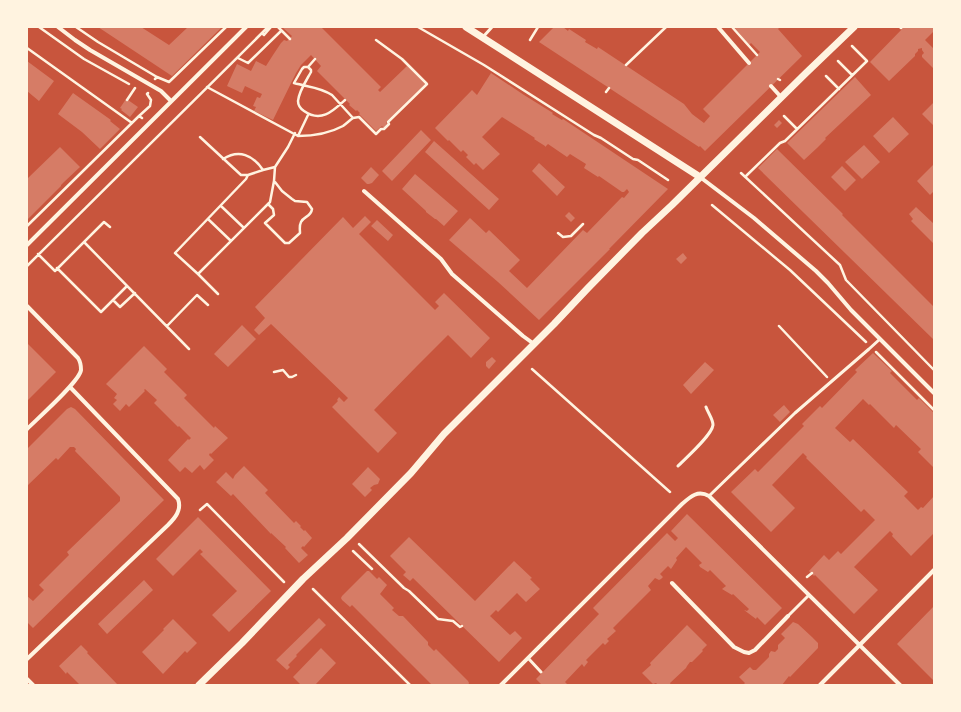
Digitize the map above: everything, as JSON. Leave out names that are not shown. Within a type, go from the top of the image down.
[{"type":"street","points":[[58,27],[90,50],[152,85],[161,91],[171,101]]},
{"type":"street","points":[[27,244],[246,27]]},
{"type":"street","points":[[466,27],[700,177],[754,218],[828,282],[851,310],[934,392]]},
{"type":"street","points":[[718,27],[749,63]]},
{"type":"street","points":[[199,685],[242,643],[303,579],[347,538],[411,473],[444,434],[534,344],[636,238],[854,27]]},
{"type":"street","points":[[771,86],[781,97]]},
{"type":"street","points":[[364,191],[440,259],[452,274],[534,344]]},
{"type":"street","points":[[27,306],[78,358],[80,361],[81,371],[70,387],[27,429]]},
{"type":"street","points":[[27,659],[168,525],[177,515],[180,504],[178,500],[70,387]]},
{"type":"street","points":[[501,685],[682,504],[690,497],[699,493],[704,493],[709,496],[900,685]]},
{"type":"street","points":[[820,685],[934,570]]},
{"type":"street","points":[[672,583],[734,647],[744,652],[749,653],[755,650],[788,616]]},
{"type":"street","points":[[27,679],[33,685]]},
{"type":"lane","points":[[483,37],[492,27]]},
{"type":"lane","points":[[709,496],[795,413],[872,348],[880,339]]},
{"type":"lane","points":[[678,466],[709,435],[713,427],[706,408]]},
{"type":"lane","points":[[788,616],[809,595]]},
{"type":"lane","points":[[528,658],[541,672]]},
{"type":"path","points":[[76,27],[98,42],[157,77],[169,82],[226,27]]},
{"type":"path","points":[[27,266],[268,27]]},
{"type":"path","points":[[262,33],[264,35],[271,27]]},
{"type":"path","points":[[278,27],[290,39]]},
{"type":"path","points":[[418,27],[484,65],[668,180]]},
{"type":"path","points":[[530,40],[538,27]]},
{"type":"path","points":[[626,65],[666,27]]},
{"type":"path","points":[[732,27],[757,55]]},
{"type":"path","points":[[238,58],[248,62],[281,30]]},
{"type":"path","points":[[207,87],[298,136],[335,129],[343,126],[354,118],[359,117],[376,134],[381,129],[384,129],[389,124],[388,122],[427,84],[402,59],[376,40]]},
{"type":"path","points":[[746,177],[867,61],[852,46]]},
{"type":"path","points":[[27,48],[132,123]]},
{"type":"path","points":[[315,59],[308,67],[304,67],[302,69],[294,83],[324,90],[332,95],[354,118]]},
{"type":"path","points":[[838,61],[852,75]]},
{"type":"path","points":[[308,67],[311,72],[304,85],[298,102],[299,107],[308,115],[321,116],[333,110],[345,100]]},
{"type":"path","points":[[826,76],[839,89]]},
{"type":"path","points":[[27,226],[150,106],[151,100],[147,94],[157,77]]},
{"type":"path","points":[[127,100],[135,88]]},
{"type":"path","points":[[606,92],[609,88]]},
{"type":"path","points":[[298,136],[308,115]]},
{"type":"path","points":[[139,116],[148,124]]},
{"type":"path","points":[[784,116],[797,129]]},
{"type":"path","points":[[198,274],[270,202],[276,167],[288,147],[294,133]]},
{"type":"path","points":[[200,137],[241,175],[248,176],[276,167]]},
{"type":"path","points":[[223,159],[234,154],[242,154],[251,157],[263,170]]},
{"type":"path","points":[[741,173],[840,265],[846,280],[934,370]]},
{"type":"path","points":[[218,294],[175,253],[248,176]]},
{"type":"path","points":[[268,204],[273,209],[274,215],[265,223],[285,243],[288,244],[300,233],[301,222],[311,214],[312,209],[307,202],[295,201],[288,196],[274,181]]},
{"type":"path","points":[[712,205],[790,270],[872,348],[934,411]]},
{"type":"path","points":[[221,206],[244,228]]},
{"type":"path","points":[[208,219],[231,241]]},
{"type":"path","points":[[38,254],[55,271],[104,222],[110,228]]},
{"type":"path","points":[[558,233],[563,237],[571,236],[583,224]]},
{"type":"path","points":[[84,242],[189,348]]},
{"type":"path","points":[[57,268],[101,312],[127,286]]},
{"type":"path","points":[[113,300],[120,307],[135,293]]},
{"type":"path","points":[[166,326],[197,295],[208,305]]},
{"type":"path","points":[[779,326],[828,378]]},
{"type":"path","points":[[532,369],[670,492]]},
{"type":"path","points":[[274,372],[283,370],[289,377],[296,375]]},
{"type":"path","points":[[200,510],[207,504],[284,582]]},
{"type":"path","points":[[359,544],[438,619],[453,621],[460,627],[462,626]]},
{"type":"path","points":[[353,551],[372,569]]},
{"type":"path","points":[[808,577],[812,573]]},
{"type":"path","points":[[313,589],[410,685]]},
{"type":"building","points":[[98,27],[141,27],[169,45],[188,27],[222,27],[172,76]]},
{"type":"building","points":[[282,27],[321,27],[381,87],[378,90],[380,92],[407,66],[425,84],[386,122],[387,124],[384,128],[382,126],[376,131],[359,114],[360,113],[349,105],[350,104],[317,71],[321,66],[311,55],[301,65],[296,73],[273,120],[254,111],[256,107],[253,106],[257,97],[260,98],[262,94],[245,86],[242,93],[227,86],[237,64],[251,71],[256,61],[266,66],[281,43],[284,40],[287,41],[292,36]]},
{"type":"building","points":[[554,27],[563,27],[568,31],[569,29],[586,40],[585,42],[597,49],[598,47],[684,104],[692,114],[704,123],[710,116],[703,109],[760,52],[751,43],[749,45],[734,27],[780,27],[778,29],[802,56],[705,151],[700,146],[699,147],[539,42]]},
{"type":"building","points":[[904,27],[934,27],[934,31],[925,40],[934,49],[934,69],[922,57],[924,53],[922,48],[918,49],[915,56],[889,81],[870,62]]},
{"type":"building","points":[[27,61],[54,81],[39,101],[27,91]]},
{"type":"building","points":[[491,73],[668,189],[539,320],[449,240],[470,218],[486,233],[489,230],[520,260],[509,271],[527,288],[583,230],[587,233],[622,197],[624,198],[629,192],[627,189],[622,192],[599,176],[598,177],[584,168],[586,164],[570,154],[567,157],[548,144],[545,147],[534,139],[535,138],[502,117],[482,137],[500,154],[483,170],[476,163],[474,165],[466,157],[468,155],[463,150],[461,152],[435,128],[472,90],[477,95]]},
{"type":"building","points":[[855,77],[871,95],[804,160],[787,143]]},
{"type":"building","points":[[73,93],[111,120],[110,121],[120,129],[100,149],[82,132],[58,114]]},
{"type":"building","points":[[126,99],[138,107],[130,117],[120,108]]},
{"type":"building","points":[[934,102],[934,126],[922,114]]},
{"type":"building","points":[[893,117],[909,134],[889,153],[873,136]]},
{"type":"building","points":[[779,120],[782,123],[777,128],[774,125]]},
{"type":"building","points":[[421,130],[431,140],[392,181],[382,171]]},
{"type":"building","points":[[434,141],[499,199],[489,210],[425,152]]},
{"type":"building","points":[[864,145],[880,162],[862,179],[845,162]]},
{"type":"building","points":[[60,147],[80,167],[27,220],[27,179]]},
{"type":"building","points":[[777,149],[934,307],[934,340],[758,168]]},
{"type":"building","points":[[539,163],[565,187],[557,196],[532,171]]},
{"type":"building","points":[[934,164],[934,191],[930,195],[917,181]]},
{"type":"building","points":[[842,166],[856,180],[845,191],[831,177]]},
{"type":"building","points":[[371,167],[379,175],[372,183],[367,184],[361,178]]},
{"type":"building","points":[[415,174],[458,211],[444,226],[426,212],[402,189]]},
{"type":"building","points":[[916,207],[934,224],[934,244],[911,221],[913,219],[909,214]]},
{"type":"building","points":[[569,212],[575,218],[571,222],[565,216]]},
{"type":"building","points":[[365,216],[371,222],[359,234],[435,310],[439,306],[435,302],[444,293],[490,338],[471,358],[448,335],[374,410],[397,433],[378,453],[332,407],[338,401],[337,400],[339,397],[344,402],[348,398],[271,324],[259,335],[254,330],[265,318],[255,307],[343,217],[353,228]]},
{"type":"building","points":[[377,220],[393,235],[388,241],[371,226]]},
{"type":"building","points":[[683,253],[687,258],[681,264],[676,259]]},
{"type":"building","points":[[242,325],[256,339],[228,367],[214,354]]},
{"type":"building","points":[[27,343],[56,372],[27,401]]},
{"type":"building","points":[[144,346],[167,369],[164,372],[187,395],[184,398],[214,428],[215,426],[228,438],[211,454],[210,453],[209,455],[214,460],[204,470],[200,465],[192,473],[185,467],[180,472],[168,460],[188,439],[189,440],[191,438],[154,403],[157,400],[145,389],[145,391],[129,407],[126,404],[120,411],[113,404],[117,400],[114,398],[117,394],[106,384]]},
{"type":"building","points":[[873,353],[892,371],[890,373],[917,400],[919,398],[934,413],[934,468],[918,452],[921,449],[896,425],[894,428],[863,399],[835,428],[850,442],[853,439],[908,492],[904,496],[918,510],[921,507],[923,508],[934,496],[934,533],[911,556],[892,536],[893,534],[890,531],[854,567],[878,590],[854,614],[815,575],[814,576],[809,571],[824,555],[829,560],[838,551],[841,554],[875,520],[864,509],[861,512],[806,458],[807,457],[803,453],[772,485],[795,508],[771,532],[731,492],[755,469],[758,472],[804,426],[802,424],[820,406],[822,408],[857,372],[855,370]]},
{"type":"building","points":[[492,357],[496,361],[489,369],[486,366],[486,362]]},
{"type":"building","points":[[705,362],[714,370],[691,394],[683,385]]},
{"type":"building","points":[[784,405],[790,412],[780,422],[773,415]]},
{"type":"building","points":[[71,407],[75,409],[164,500],[33,628],[27,622],[27,596],[33,601],[44,590],[39,585],[69,555],[67,552],[120,501],[120,497],[75,451],[76,449],[74,447],[70,447],[58,460],[56,458],[27,486],[27,449],[67,409]]},
{"type":"building","points":[[244,466],[268,490],[265,493],[294,523],[296,521],[312,538],[304,547],[303,546],[301,548],[308,555],[299,563],[285,548],[286,547],[271,534],[233,494],[231,496],[216,482],[226,472],[233,479]]},
{"type":"building","points":[[368,467],[380,479],[378,484],[370,488],[372,490],[365,497],[352,484]]},
{"type":"building","points":[[687,514],[782,608],[765,625],[757,617],[756,619],[744,610],[747,611],[749,609],[733,594],[732,595],[722,589],[726,586],[710,570],[708,572],[700,567],[699,565],[702,563],[686,547],[676,558],[677,560],[671,569],[668,566],[660,574],[663,577],[661,579],[659,580],[655,578],[648,586],[651,590],[613,628],[616,631],[607,639],[609,641],[605,645],[603,643],[586,660],[588,662],[584,667],[582,664],[565,682],[567,684],[566,685],[542,685],[536,679],[599,614],[593,608],[667,533],[675,541],[678,538],[671,531]]},
{"type":"building","points":[[198,517],[271,591],[229,632],[212,615],[237,591],[200,554],[203,552],[200,549],[173,576],[156,559]]},
{"type":"building","points":[[409,537],[475,601],[514,561],[532,578],[530,579],[540,589],[526,602],[517,593],[498,612],[496,610],[490,616],[510,635],[515,631],[522,638],[499,662],[413,578],[410,581],[403,575],[406,572],[390,556]]},
{"type":"building","points":[[367,571],[369,571],[377,579],[379,577],[387,585],[380,594],[394,608],[392,610],[399,616],[403,616],[428,642],[428,645],[434,651],[436,649],[468,681],[468,685],[432,685],[352,605],[350,607],[342,600],[342,596]]},
{"type":"building","points":[[144,580],[153,590],[107,634],[98,624]]},
{"type":"building","points":[[934,606],[934,681],[897,644]]},
{"type":"building","points":[[319,618],[326,625],[296,655],[297,656],[288,665],[290,667],[287,670],[276,660]]},
{"type":"building","points":[[173,619],[197,643],[187,653],[185,651],[163,674],[142,652]]},
{"type":"building","points":[[793,622],[798,624],[818,643],[818,648],[790,677],[789,676],[782,685],[743,685],[745,683],[739,677],[750,667],[753,670],[756,670],[769,657],[771,651],[775,652],[778,649],[778,645],[785,638],[781,634]]},
{"type":"building","points":[[687,625],[707,645],[702,650],[703,651],[670,683],[671,685],[653,684],[642,673]]},
{"type":"building","points":[[81,645],[118,685],[80,685],[67,672],[66,674],[59,666]]},
{"type":"building","points":[[321,648],[336,663],[315,685],[301,685],[293,677]]}]
